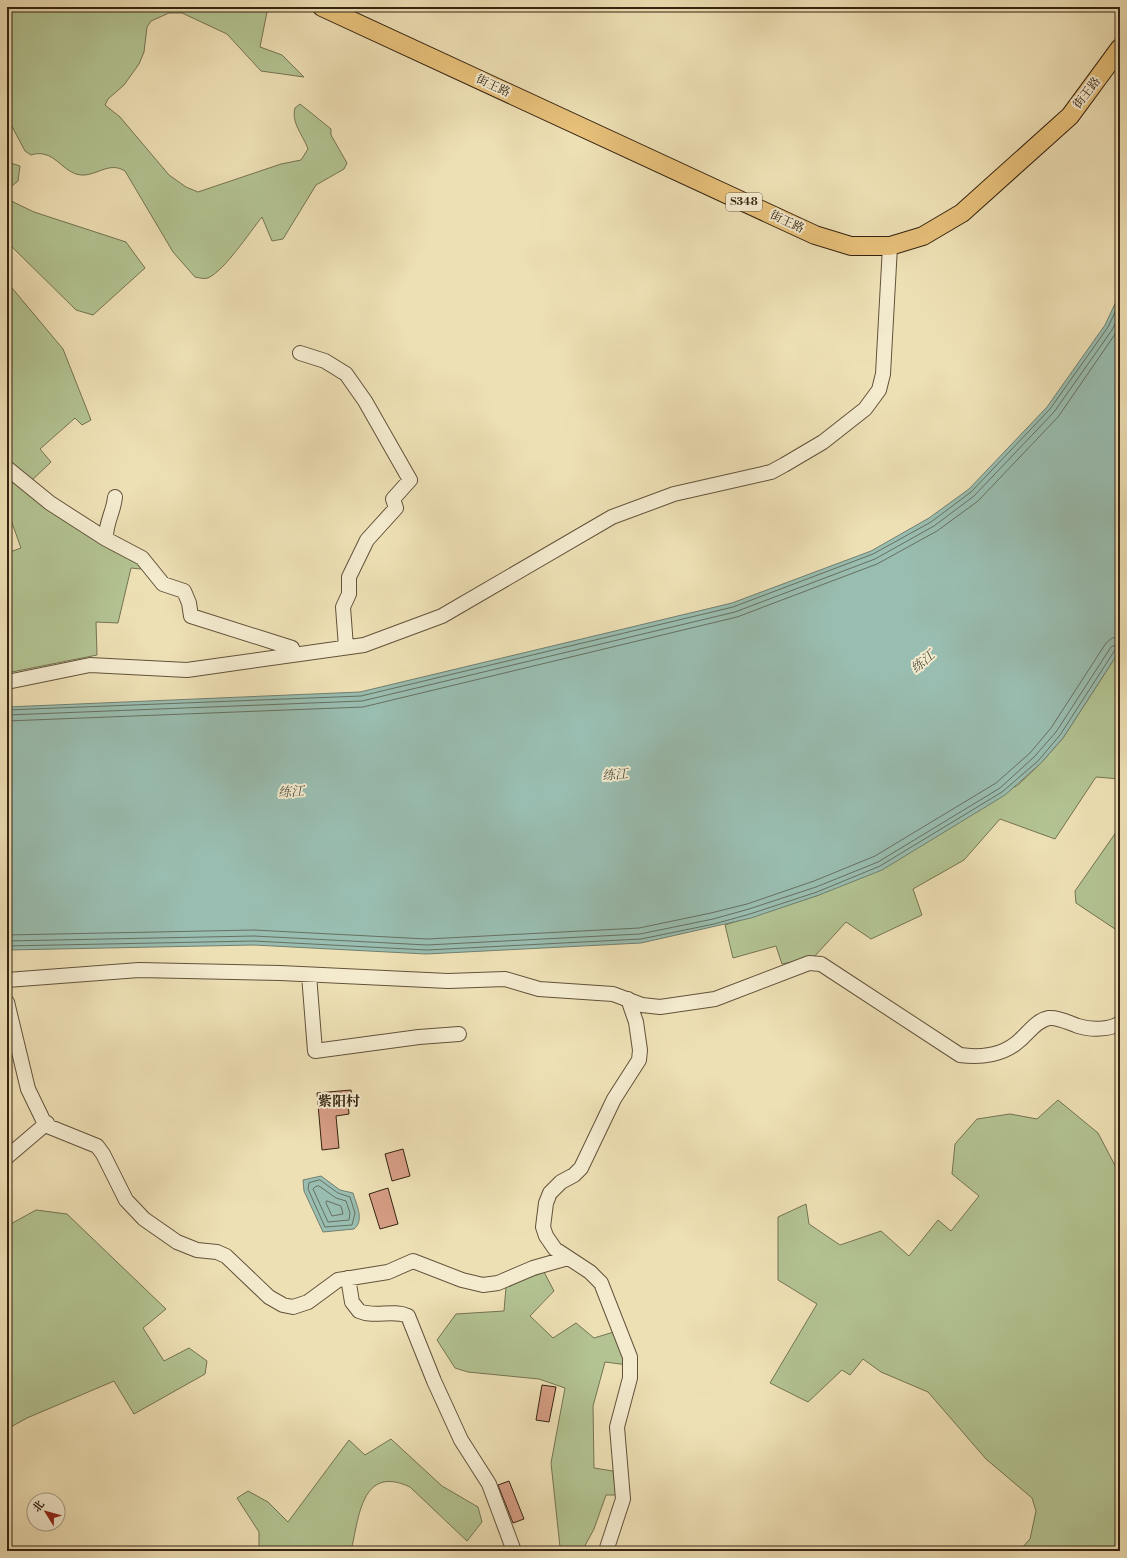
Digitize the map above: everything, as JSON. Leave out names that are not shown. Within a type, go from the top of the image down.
[{"type":"main road","name":"街王路","points":[[322,7],[815,235],[851,246],[890,246],[923,236],[962,213],[1070,116],[1120,48]]},
{"type":"street","points":[[7,682],[90,665],[187,670],[364,645],[442,616],[612,517],[674,494],[771,472],[823,442],[870,403],[882,382],[890,246]]},
{"type":"street","points":[[300,353],[325,361],[346,374],[365,402],[410,480],[393,500],[396,508],[367,540],[349,576],[349,594],[343,607],[346,648]]},
{"type":"street","points":[[7,468],[50,503],[106,539],[142,558],[163,584],[184,591],[189,603],[191,616],[292,648],[294,654]]},
{"type":"street","points":[[106,539],[106,530],[114,507],[115,497]]},
{"type":"street","points":[[7,980],[139,970],[309,974],[448,981],[505,979],[539,989],[613,994],[642,1004],[660,1007],[715,1000],[810,963],[815,963],[821,964],[956,1053],[970,1056],[991,1055],[1001,1051],[1019,1041],[1034,1026],[1047,1018],[1058,1019],[1086,1028],[1101,1028],[1120,1023]]},
{"type":"street","points":[[309,974],[315,1051],[419,1037],[459,1034]]},
{"type":"street","points":[[606,1551],[623,1499],[616,1427],[630,1378],[631,1362],[604,1287],[590,1272],[555,1250],[546,1236],[543,1227],[547,1198],[557,1186],[574,1175],[581,1168],[614,1099],[639,1060],[640,1050],[636,1022],[628,999]]},
{"type":"street","points":[[7,1002],[28,1089],[46,1124],[56,1130],[97,1146],[104,1154],[126,1200],[144,1219],[182,1244],[197,1250],[217,1252],[226,1256],[257,1288],[278,1303],[298,1306],[308,1302],[338,1280],[388,1272],[413,1261],[462,1280],[483,1285],[498,1283],[534,1268],[568,1258]]},
{"type":"street","points":[[7,1157],[46,1124]]},
{"type":"street","points":[[348,1278],[352,1302],[359,1311],[370,1314],[402,1313],[408,1316],[434,1381],[461,1440],[489,1484],[514,1551]]},
{"type":"green space","points":[[7,7],[268,7],[260,47],[282,55],[304,77],[261,71],[227,34],[182,13],[169,13],[151,21],[147,27],[144,52],[139,64],[124,85],[108,99],[105,105],[120,117],[169,175],[186,187],[198,192],[281,164],[301,160],[308,149],[298,129],[295,119],[295,108],[300,104],[331,129],[331,135],[347,163],[344,169],[316,185],[283,239],[272,241],[262,217],[229,259],[215,274],[208,278],[195,277],[173,252],[125,171],[119,168],[108,168],[87,175],[76,174],[48,155],[31,155],[25,151],[7,117]]},
{"type":"green space","points":[[7,162],[20,166],[18,181],[7,190]]},
{"type":"green space","points":[[7,199],[34,212],[126,242],[145,268],[93,315],[76,310],[7,242]]},
{"type":"green space","points":[[7,282],[63,349],[91,420],[82,425],[75,418],[40,449],[51,462],[29,483],[7,465]]},
{"type":"green space","points":[[7,472],[143,564],[141,569],[131,568],[118,623],[96,622],[97,655],[7,673],[7,553],[21,548],[7,509]]},
{"type":"green space","points":[[1120,650],[1120,779],[1096,777],[1055,839],[1000,819],[964,860],[913,889],[922,915],[871,939],[846,922],[814,957],[782,964],[776,946],[733,958],[725,925],[819,895],[1018,785],[1041,763],[1063,738]]},
{"type":"green space","points":[[1119,828],[1120,931],[1118,931],[1076,903],[1075,891]]},
{"type":"green space","points":[[1058,1100],[1098,1133],[1120,1175],[1120,1551],[1019,1551],[1030,1539],[1036,1511],[1032,1498],[986,1459],[928,1392],[881,1372],[863,1359],[850,1375],[842,1370],[808,1402],[770,1383],[817,1304],[778,1280],[778,1217],[806,1204],[809,1224],[840,1245],[881,1231],[909,1256],[938,1220],[951,1231],[979,1196],[952,1174],[955,1144],[977,1119],[1010,1114],[1037,1119]]},
{"type":"green space","points":[[36,1210],[67,1214],[166,1309],[143,1328],[164,1361],[189,1348],[207,1361],[205,1374],[134,1414],[114,1381],[27,1418],[7,1429],[7,1226]]},
{"type":"green space","points":[[544,1272],[554,1291],[530,1316],[553,1338],[576,1323],[594,1338],[617,1331],[628,1365],[605,1362],[593,1406],[594,1468],[613,1471],[616,1495],[606,1495],[594,1529],[582,1551],[567,1551],[560,1547],[551,1463],[565,1388],[539,1379],[468,1372],[455,1368],[437,1340],[456,1314],[504,1311],[506,1287]]},
{"type":"green space","points":[[391,1439],[442,1486],[478,1507],[482,1522],[467,1541],[410,1487],[394,1482],[381,1483],[372,1488],[365,1498],[360,1510],[351,1551],[259,1551],[259,1532],[237,1498],[248,1491],[268,1502],[288,1522],[349,1440],[365,1455]]},
{"type":"water","name":"练江","points":[[1120,293],[1120,650],[1063,738],[1041,763],[1005,795],[882,870],[819,895],[751,918],[641,943],[426,954],[254,945],[7,950],[7,707],[360,692],[732,603],[871,551],[929,518],[969,489],[1047,407],[1105,325]]},
{"type":"water","points":[[321,1176],[340,1190],[353,1193],[359,1212],[359,1221],[354,1229],[323,1232],[304,1191],[303,1180]]},
{"type":"building","points":[[351,1090],[353,1103],[348,1104],[349,1114],[336,1116],[339,1148],[322,1150],[317,1093]]},
{"type":"building","points":[[403,1149],[410,1176],[392,1181],[385,1154]]},
{"type":"building","points":[[388,1188],[398,1224],[380,1229],[369,1194]]},
{"type":"building","points":[[542,1385],[556,1387],[549,1422],[536,1420]]},
{"type":"building","points":[[509,1481],[524,1519],[513,1523],[498,1485]]},
{"type":"district","name":"紫阳村","points":[[339,1102]]}]
